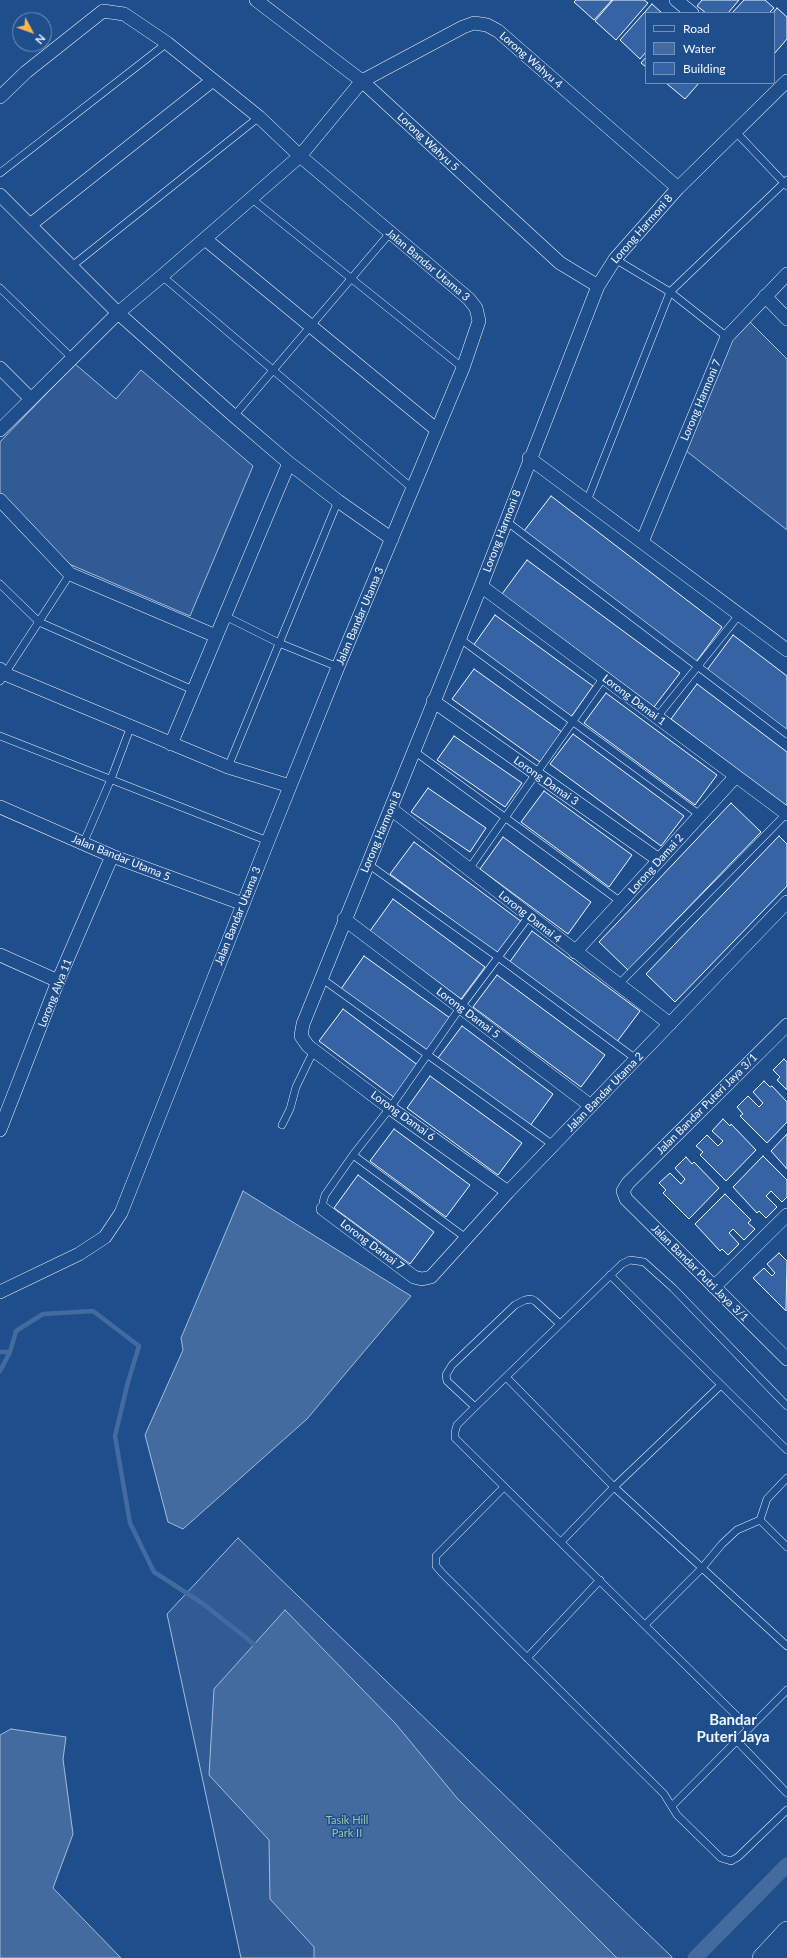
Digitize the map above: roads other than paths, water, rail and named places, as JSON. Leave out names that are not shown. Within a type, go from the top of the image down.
[{"type":"street","name":"Lorong Wahyu 5","points":[[256,0],[362,81],[560,263],[598,286]]},
{"type":"street","points":[[676,0],[691,12]]},
{"type":"street","name":"Jalan Bandar Utama 3","points":[[0,97],[26,72],[103,11],[124,14],[167,43],[259,117],[300,156],[390,234],[469,299],[476,308],[479,321],[463,368],[338,667],[121,1213],[105,1238],[79,1254],[0,1292]]},
{"type":"street","name":"Lorong Wahyu 4","points":[[362,81],[463,27],[474,24],[487,25],[498,31],[678,188]]},
{"type":"street","points":[[30,225],[213,80]]},
{"type":"street","points":[[0,430],[118,312],[252,199],[300,156],[362,81]]},
{"type":"street","name":"Lorong Harmoni 8","points":[[301,1036],[303,1024],[344,919],[391,809],[433,701],[481,586],[529,458],[598,286],[615,259],[678,188],[736,132],[781,81]]},
{"type":"street","points":[[0,195],[118,312],[234,416],[338,501],[392,539]]},
{"type":"street","points":[[205,239],[437,430]]},
{"type":"street","name":"Lorong Harmoni 7","points":[[642,542],[727,337],[787,274]]},
{"type":"street","points":[[765,296],[787,320]]},
{"type":"street","points":[[0,368],[31,399]]},
{"type":"street","points":[[529,458],[787,650]]},
{"type":"street","points":[[171,744],[290,463]]},
{"type":"street","points":[[0,500],[70,574],[216,636]]},
{"type":"street","name":"Lorong Damai 1","points":[[481,586],[787,814]]},
{"type":"street","points":[[2,674],[228,767],[290,786]]},
{"type":"street","name":"Lorong Damai 3","points":[[433,701],[659,860]]},
{"type":"street","name":"Lorong Damai 2","points":[[575,952],[736,776]]},
{"type":"street","name":"Jalan Bandar Utama 5","points":[[0,807],[112,856],[243,904]]},
{"type":"street","name":"Lorong Damai 4","points":[[391,809],[670,1024]]},
{"type":"street","name":"Lorong Alya 11","points":[[0,1130],[58,981],[112,856]]},
{"type":"street","name":"Jalan Bandar Utama 2","points":[[422,1279],[431,1277],[508,1192],[787,902]]},
{"type":"street","name":"Lorong Damai 5","points":[[344,919],[591,1106]]},
{"type":"street","points":[[0,955],[58,981]]},
{"type":"street","name":"Jalan Bandar Puteri Jaya 3/1","points":[[628,1183],[787,1025]]},
{"type":"street","name":"Lorong Damai 6","points":[[301,1036],[304,1042],[390,1108],[508,1192]]},
{"type":"street","name":"Jalan Bandar Putri Jaya 3/1","points":[[628,1183],[623,1191],[626,1199],[787,1359]]},
{"type":"street","name":"Lorong Damai 7","points":[[323,1209],[414,1277],[422,1279]]},
{"type":"street","points":[[714,1287],[787,1215]]},
{"type":"street","points":[[762,1958],[787,1931]]},
{"type":"street","points":[[781,1958],[787,1952]]},
{"type":"lane","points":[[0,173],[167,43]]},
{"type":"lane","points":[[72,266],[259,117]]},
{"type":"lane","points":[[587,501],[670,292],[786,183],[736,132]]},
{"type":"lane","points":[[252,199],[463,368]]},
{"type":"lane","points":[[234,416],[390,234]]},
{"type":"lane","points":[[615,259],[670,292],[727,337]]},
{"type":"lane","points":[[162,276],[412,488]]},
{"type":"lane","points":[[0,288],[72,358]]},
{"type":"lane","points":[[228,767],[338,501]]},
{"type":"lane","points":[[506,521],[787,734]]},
{"type":"lane","points":[[2,674],[39,622],[70,574]]},
{"type":"lane","points":[[0,584],[39,622],[193,690]]},
{"type":"lane","points":[[657,717],[740,615]]},
{"type":"lane","points":[[225,616],[279,643],[338,667]]},
{"type":"lane","points":[[459,638],[700,815]]},
{"type":"lane","points":[[469,869],[604,677]]},
{"type":"lane","points":[[83,844],[111,780],[131,726]]},
{"type":"lane","points":[[0,736],[268,841]]},
{"type":"lane","points":[[414,751],[621,902]]},
{"type":"lane","points":[[618,985],[787,814]]},
{"type":"lane","points":[[368,864],[498,957],[636,1059]]},
{"type":"lane","points":[[323,1209],[325,1195],[353,1155],[390,1108],[460,1008],[529,916]]},
{"type":"lane","points":[[321,978],[553,1145]]},
{"type":"lane","points":[[282,1125],[290,1109],[296,1087],[314,1050]]},
{"type":"lane","points":[[353,1155],[466,1238]]},
{"type":"lane","points":[[749,1728],[455,1438],[457,1425],[610,1275],[622,1264],[630,1260],[644,1262],[673,1288],[787,1406]]},
{"type":"lane","points":[[610,1275],[787,1450]]},
{"type":"lane","points":[[475,1407],[447,1381],[446,1375],[452,1365],[515,1305],[525,1300],[531,1299],[535,1301],[560,1324]]},
{"type":"lane","points":[[506,1377],[614,1487],[787,1646]]},
{"type":"lane","points":[[561,1542],[614,1487],[721,1385]]},
{"type":"lane","points":[[645,1625],[702,1568],[722,1544],[738,1530],[760,1520],[767,1499],[787,1478]]},
{"type":"lane","points":[[504,1487],[436,1556],[436,1566],[442,1573],[664,1794],[677,1814],[690,1829],[721,1858],[731,1862],[738,1858],[787,1810]]},
{"type":"lane","points":[[760,1520],[787,1547]]},
{"type":"lane","points":[[527,1658],[600,1580]]},
{"type":"lane","points":[[672,1806],[787,1690]]},
{"type":"lane","points":[[737,1741],[787,1793]]},
{"type":"water","points":[[243,1191],[411,1296],[307,1419],[183,1529],[168,1522],[145,1435],[183,1350],[181,1338]]},
{"type":"water","name":"Tasik Hill Park II","points":[[285,1610],[395,1723],[457,1798],[617,1958],[314,1958],[314,1947],[270,1899],[269,1840],[209,1775],[214,1689]]},
{"type":"water","points":[[11,1729],[66,1737],[63,1759],[73,1834],[53,1888],[121,1958],[0,1958],[0,1735]]},
{"type":"waterway","points":[[0,1371],[10,1352],[16,1331],[43,1314],[93,1311],[139,1346],[128,1382],[115,1436],[130,1523],[154,1572],[202,1603],[257,1648]]},
{"type":"waterway","points":[[0,1352],[10,1352]]},
{"type":"waterway","points":[[695,1958],[787,1865]]},
{"type":"district","name":"Bandar Puteri Jaya","points":[[733,1728]]}]
